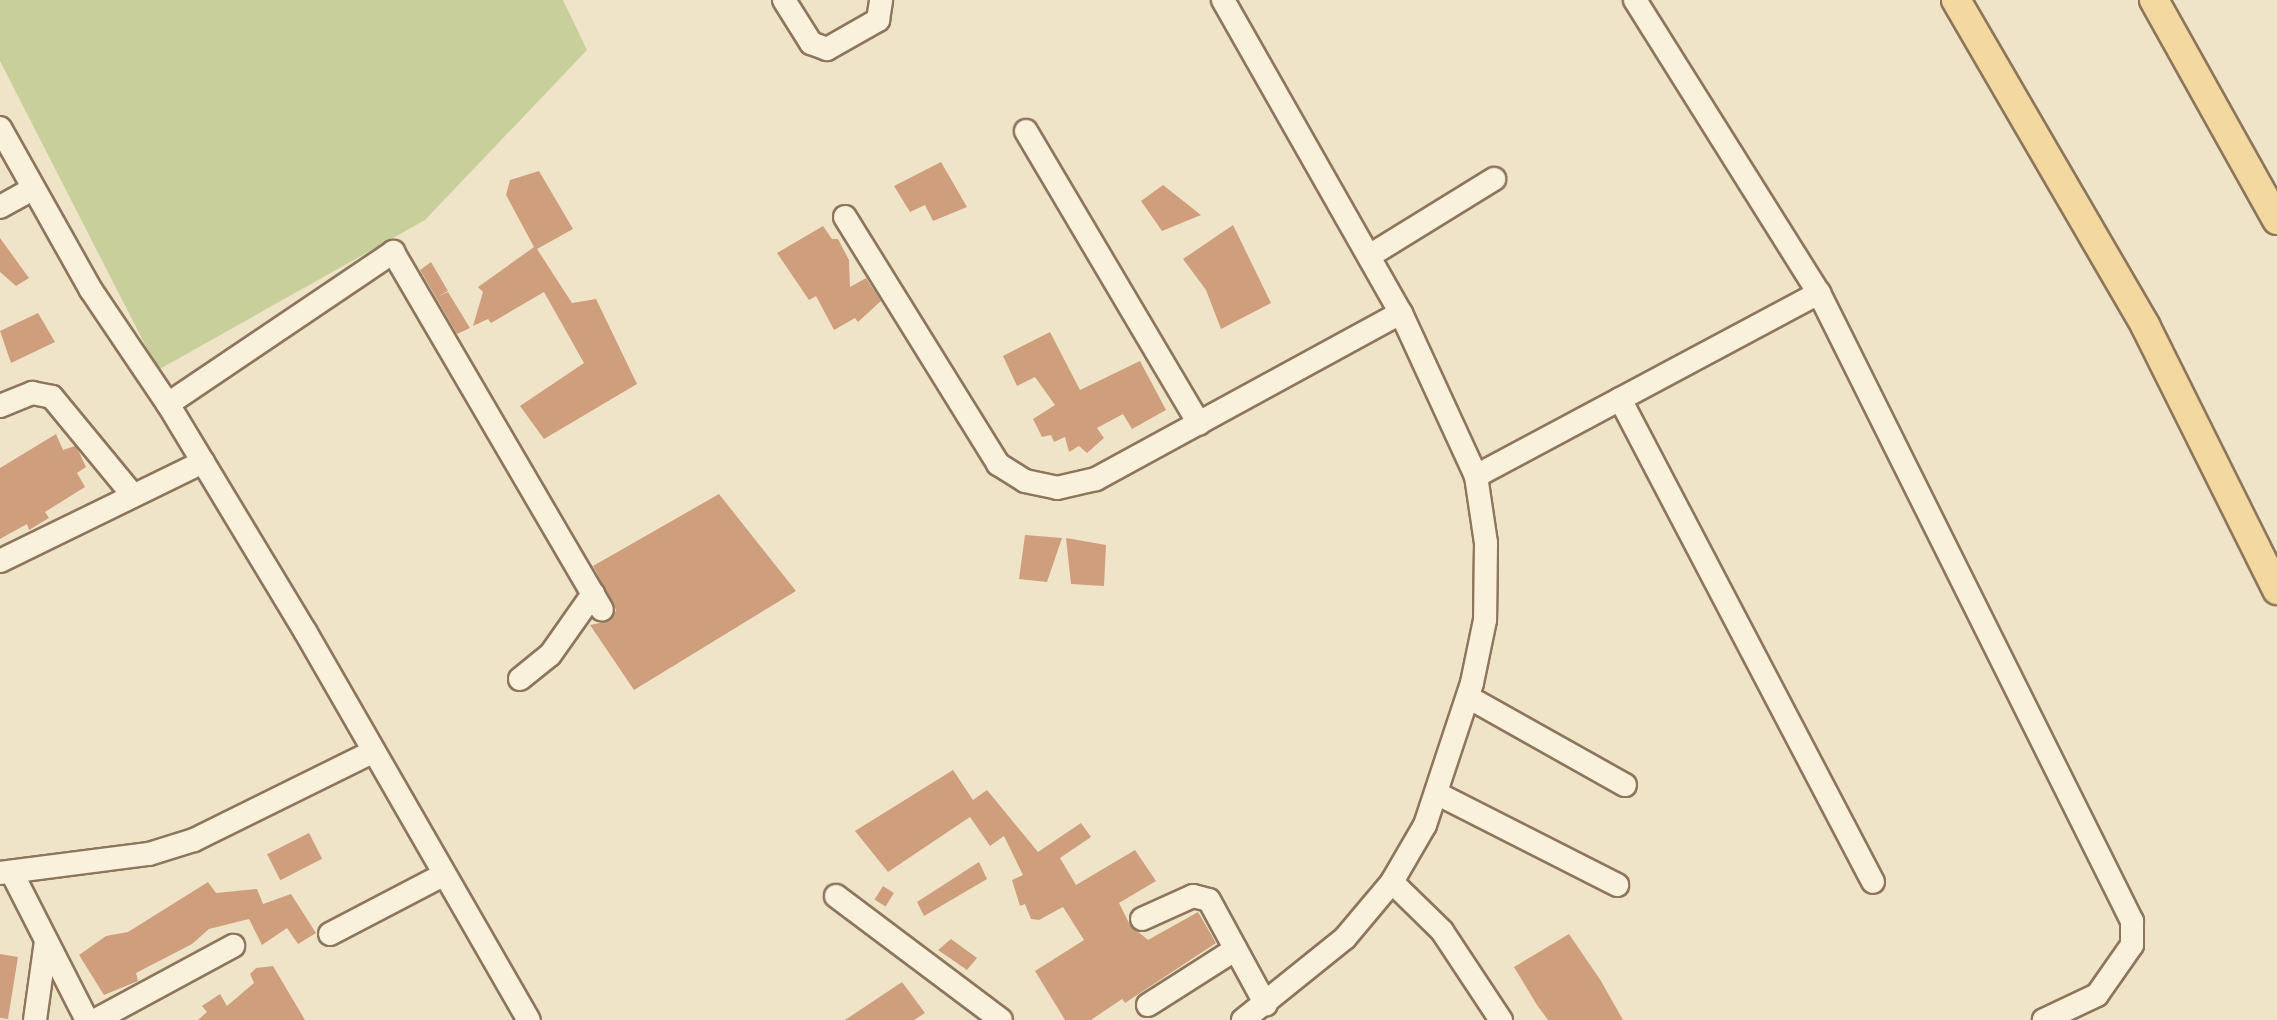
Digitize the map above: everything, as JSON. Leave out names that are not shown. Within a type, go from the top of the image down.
[{"type":"main road","points":[[1956,0],[2146,327],[2277,590]]},
{"type":"main road","points":[[2154,0],[2277,220]]},
{"type":"street","points":[[784,0],[811,43],[827,49],[878,20],[881,0]]},
{"type":"street","points":[[1223,0],[1401,313],[1476,476],[1486,543],[1485,620],[1468,697],[1438,794],[1392,882],[1345,938],[1266,1005],[1243,1020]]},
{"type":"street","points":[[1635,0],[1819,293],[2132,921],[2132,945],[2097,995],[2044,1020]]},
{"type":"street","points":[[0,129],[91,290],[203,462],[370,753],[529,1020]]},
{"type":"street","points":[[1026,131],[1199,424]]},
{"type":"street","points":[[1369,256],[1494,179]]},
{"type":"street","points":[[0,207],[32,189]]},
{"type":"street","points":[[845,217],[998,464],[1025,481],[1057,488],[1096,479],[1401,313]]},
{"type":"street","points":[[168,404],[393,252],[598,602],[550,655],[520,679]]},
{"type":"street","points":[[1476,476],[1819,293]]},
{"type":"street","points":[[0,406],[32,393],[52,397],[131,493]]},
{"type":"street","points":[[1620,399],[1873,882]]},
{"type":"street","points":[[0,561],[131,493],[203,462]]},
{"type":"street","points":[[1468,697],[1625,785]]},
{"type":"street","points":[[87,1020],[6,873],[149,854],[194,840],[370,753]]},
{"type":"street","points":[[1438,794],[1617,885]]},
{"type":"street","points":[[330,934],[443,875]]},
{"type":"street","points":[[1392,882],[1442,931],[1501,1020]]},
{"type":"street","points":[[836,896],[1001,1020]]},
{"type":"street","points":[[1142,919],[1183,899],[1209,900],[1266,1005]]},
{"type":"street","points":[[35,1020],[46,941]]},
{"type":"street","points":[[96,1020],[233,946]]},
{"type":"street","points":[[1148,1005],[1236,949]]},
{"type":"green space","points":[[0,0],[563,0],[587,50],[425,220],[158,370],[0,61]]},
{"type":"building","points":[[941,162],[967,207],[933,221],[925,205],[910,212],[894,186]]},
{"type":"building","points":[[539,171],[573,229],[537,249],[572,303],[596,299],[637,384],[544,439],[520,406],[584,363],[544,292],[491,323],[488,319],[473,326],[483,292],[478,287],[534,247],[506,195],[510,180]]},
{"type":"building","points":[[1163,185],[1201,215],[1162,231],[1141,201]]},
{"type":"building","points":[[1233,225],[1271,303],[1221,329],[1206,290],[1183,259]]},
{"type":"building","points":[[823,226],[832,239],[838,239],[849,260],[850,287],[866,278],[881,301],[858,322],[855,318],[834,330],[816,296],[809,300],[777,253]]},
{"type":"building","points":[[0,238],[29,278],[16,286],[0,272]]},
{"type":"building","points":[[431,262],[448,291],[439,296],[448,292],[470,328],[457,334],[420,270]]},
{"type":"building","points":[[38,313],[55,342],[11,363],[0,331]]},
{"type":"building","points":[[1050,332],[1080,390],[1140,361],[1166,410],[1132,429],[1123,414],[1097,428],[1104,438],[1087,453],[1079,446],[1069,452],[1065,437],[1054,442],[1051,435],[1042,437],[1033,419],[1055,405],[1035,377],[1017,386],[1003,356]]},
{"type":"building","points":[[56,434],[63,450],[75,446],[79,452],[86,467],[77,473],[85,487],[45,512],[49,518],[29,530],[27,524],[0,539],[0,468]]},
{"type":"building","points":[[719,494],[796,591],[634,690],[590,625],[610,621],[616,610],[593,566]]},
{"type":"building","points":[[1025,535],[1062,538],[1047,582],[1019,579]]},
{"type":"building","points":[[1066,538],[1106,545],[1104,586],[1071,584]]},
{"type":"building","points":[[953,770],[973,800],[987,790],[1038,852],[1081,823],[1091,837],[1060,858],[1076,885],[1135,850],[1156,881],[1119,903],[1130,925],[1148,940],[1198,912],[1216,943],[1125,1003],[1122,999],[1091,1020],[1065,1020],[1035,971],[1084,940],[1063,907],[1039,920],[1031,919],[1025,904],[1020,906],[1012,880],[1023,875],[1004,836],[990,846],[970,817],[888,872],[855,831]]},
{"type":"building","points":[[309,833],[322,859],[280,880],[267,854]]},
{"type":"building","points":[[979,862],[987,879],[924,916],[917,902]]},
{"type":"building","points":[[208,882],[216,893],[257,889],[263,904],[291,894],[316,933],[298,944],[287,928],[262,945],[249,919],[209,929],[192,944],[136,973],[138,981],[104,995],[79,955],[106,936],[128,932]]},
{"type":"building","points":[[883,886],[894,893],[886,906],[875,900]]},
{"type":"building","points":[[1569,934],[1623,1020],[1548,1020],[1537,1005],[1514,967]]},
{"type":"building","points":[[951,939],[977,958],[967,970],[938,950]]},
{"type":"building","points":[[0,954],[18,957],[8,1019],[0,1018]]},
{"type":"building","points":[[273,966],[305,1020],[198,1020],[207,1012],[202,1006],[220,994],[227,1006],[254,983],[250,974],[256,968]]},
{"type":"building","points":[[902,982],[925,1013],[914,1020],[845,1020]]}]
